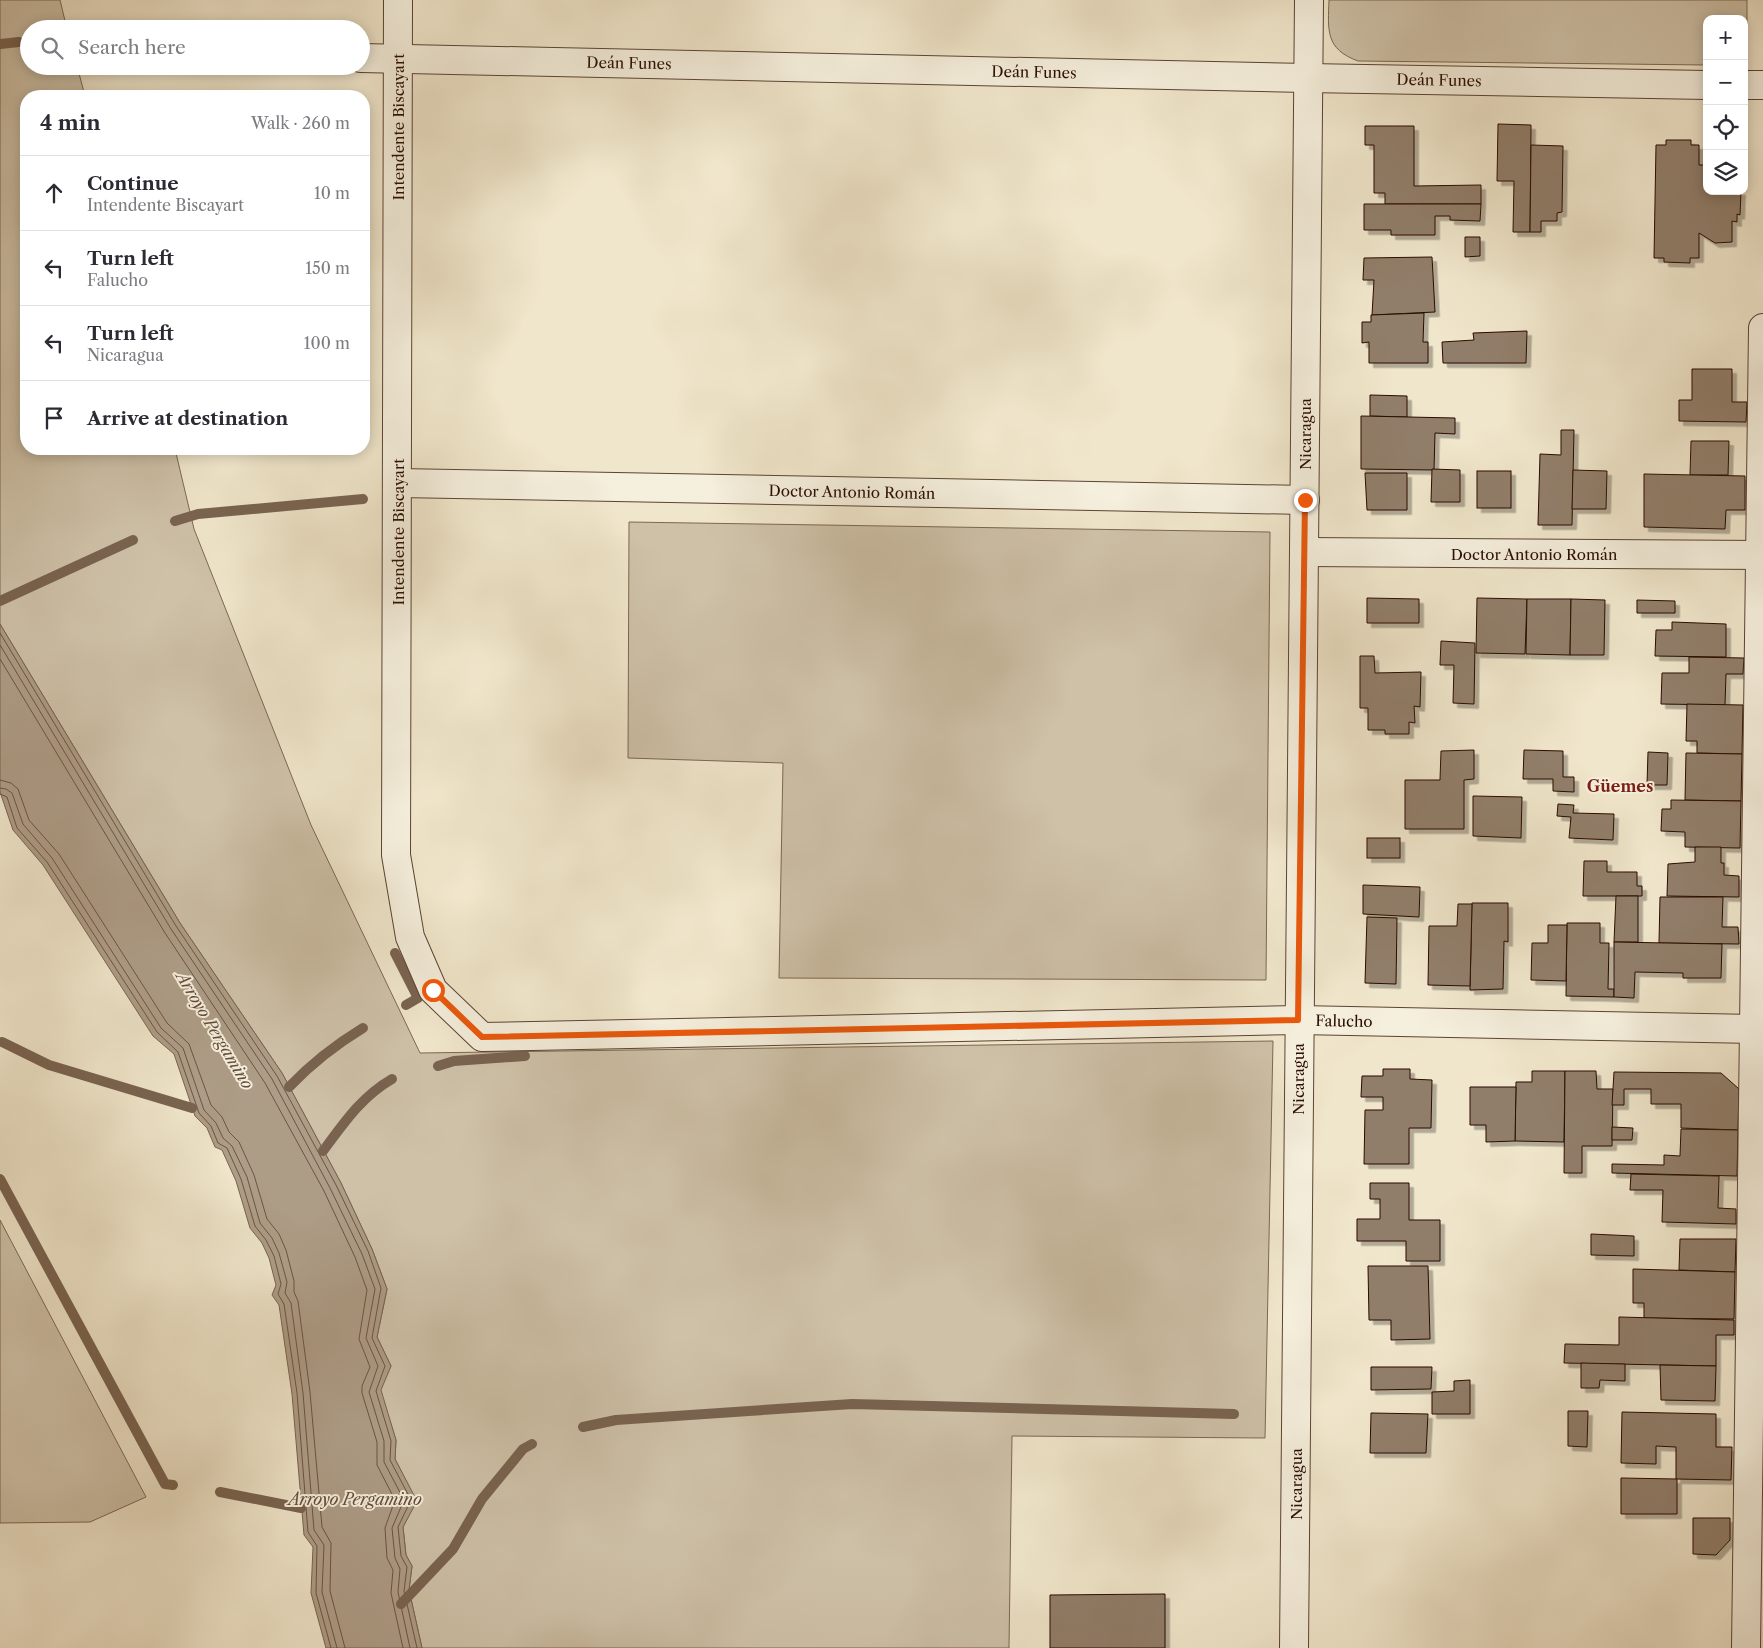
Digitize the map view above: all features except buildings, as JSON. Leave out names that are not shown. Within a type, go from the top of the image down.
[{"type":"street","name":"Intendente Biscayart","points":[[398,0],[399,483],[396,855],[410,937],[433,990],[482,1037]]},
{"type":"street","name":"Nicaragua","points":[[1294,1648],[1298,1020],[1305,552],[1309,0]]},
{"type":"street","name":"Deán Funes","points":[[370,58],[1307,78],[1703,84]]},
{"type":"street","points":[[1748,85],[1763,85]]},
{"type":"street","points":[[1746,1648],[1757,1211],[1755,1029],[1762,555],[1763,328]]},
{"type":"street","name":"Doctor Antonio Román","points":[[399,483],[1305,500]]},
{"type":"street","name":"Doctor Antonio Román","points":[[1305,552],[1762,555]]},
{"type":"street","name":"Falucho","points":[[482,1037],[1298,1020],[1755,1029]]},
{"type":"shaded area","points":[[0,0],[60,0],[65,20],[20,20],[20,75],[79,75],[83,90],[20,90],[20,455],[176,455],[194,529],[311,825],[420,1053],[1273,1041],[1265,1438],[1012,1436],[1009,1648],[422,1648],[409,1590],[412,1566],[406,1555],[403,1527],[416,1501],[395,1459],[396,1440],[380,1390],[391,1366],[377,1337],[387,1289],[372,1249],[341,1183],[282,1073],[180,923],[0,624]]},
{"type":"shaded area","points":[[1329,0],[1747,0],[1747,15],[1703,15],[1703,65],[1358,61],[1339,51],[1331,37],[1328,20]]},
{"type":"shaded area","points":[[629,522],[1270,532],[1266,980],[779,978],[783,763],[628,758]]},
{"type":"shaded area","points":[[0,1220],[146,1497],[90,1522],[0,1523]]},
{"type":"water","name":"Arroyo Pergamino","points":[[0,624],[180,923],[282,1073],[341,1183],[372,1249],[387,1289],[377,1337],[391,1366],[381,1390],[396,1440],[395,1459],[417,1501],[403,1527],[406,1555],[412,1566],[409,1590],[422,1648],[326,1648],[311,1593],[313,1547],[304,1535],[292,1394],[279,1305],[272,1295],[276,1285],[269,1258],[262,1243],[250,1228],[236,1181],[222,1150],[215,1147],[207,1128],[195,1116],[174,1054],[153,1036],[43,865],[13,830],[0,792]]},
{"type":"waterway","points":[[0,44],[19,42]]},
{"type":"waterway","points":[[175,521],[198,514],[363,499]]},
{"type":"waterway","points":[[0,601],[133,540]]},
{"type":"waterway","points":[[395,953],[418,998],[406,1005]]},
{"type":"waterway","points":[[289,1087],[324,1055],[363,1028]]},
{"type":"waterway","points":[[2,1042],[49,1065],[192,1108]]},
{"type":"waterway","points":[[438,1066],[454,1061],[525,1056]]},
{"type":"waterway","points":[[323,1151],[362,1102],[392,1079]]},
{"type":"waterway","points":[[0,1179],[165,1484],[173,1485]]},
{"type":"waterway","points":[[583,1427],[616,1420],[852,1404],[1234,1414]]},
{"type":"waterway","points":[[401,1604],[453,1549],[482,1499],[523,1449],[532,1444]]},
{"type":"waterway","points":[[220,1492],[301,1508]]},
{"type":"district","name":"Güemes","points":[[1620,786]]},
{"type":"route","points":[[433,990],[482,1037],[1298,1020],[1305,500]]}]
